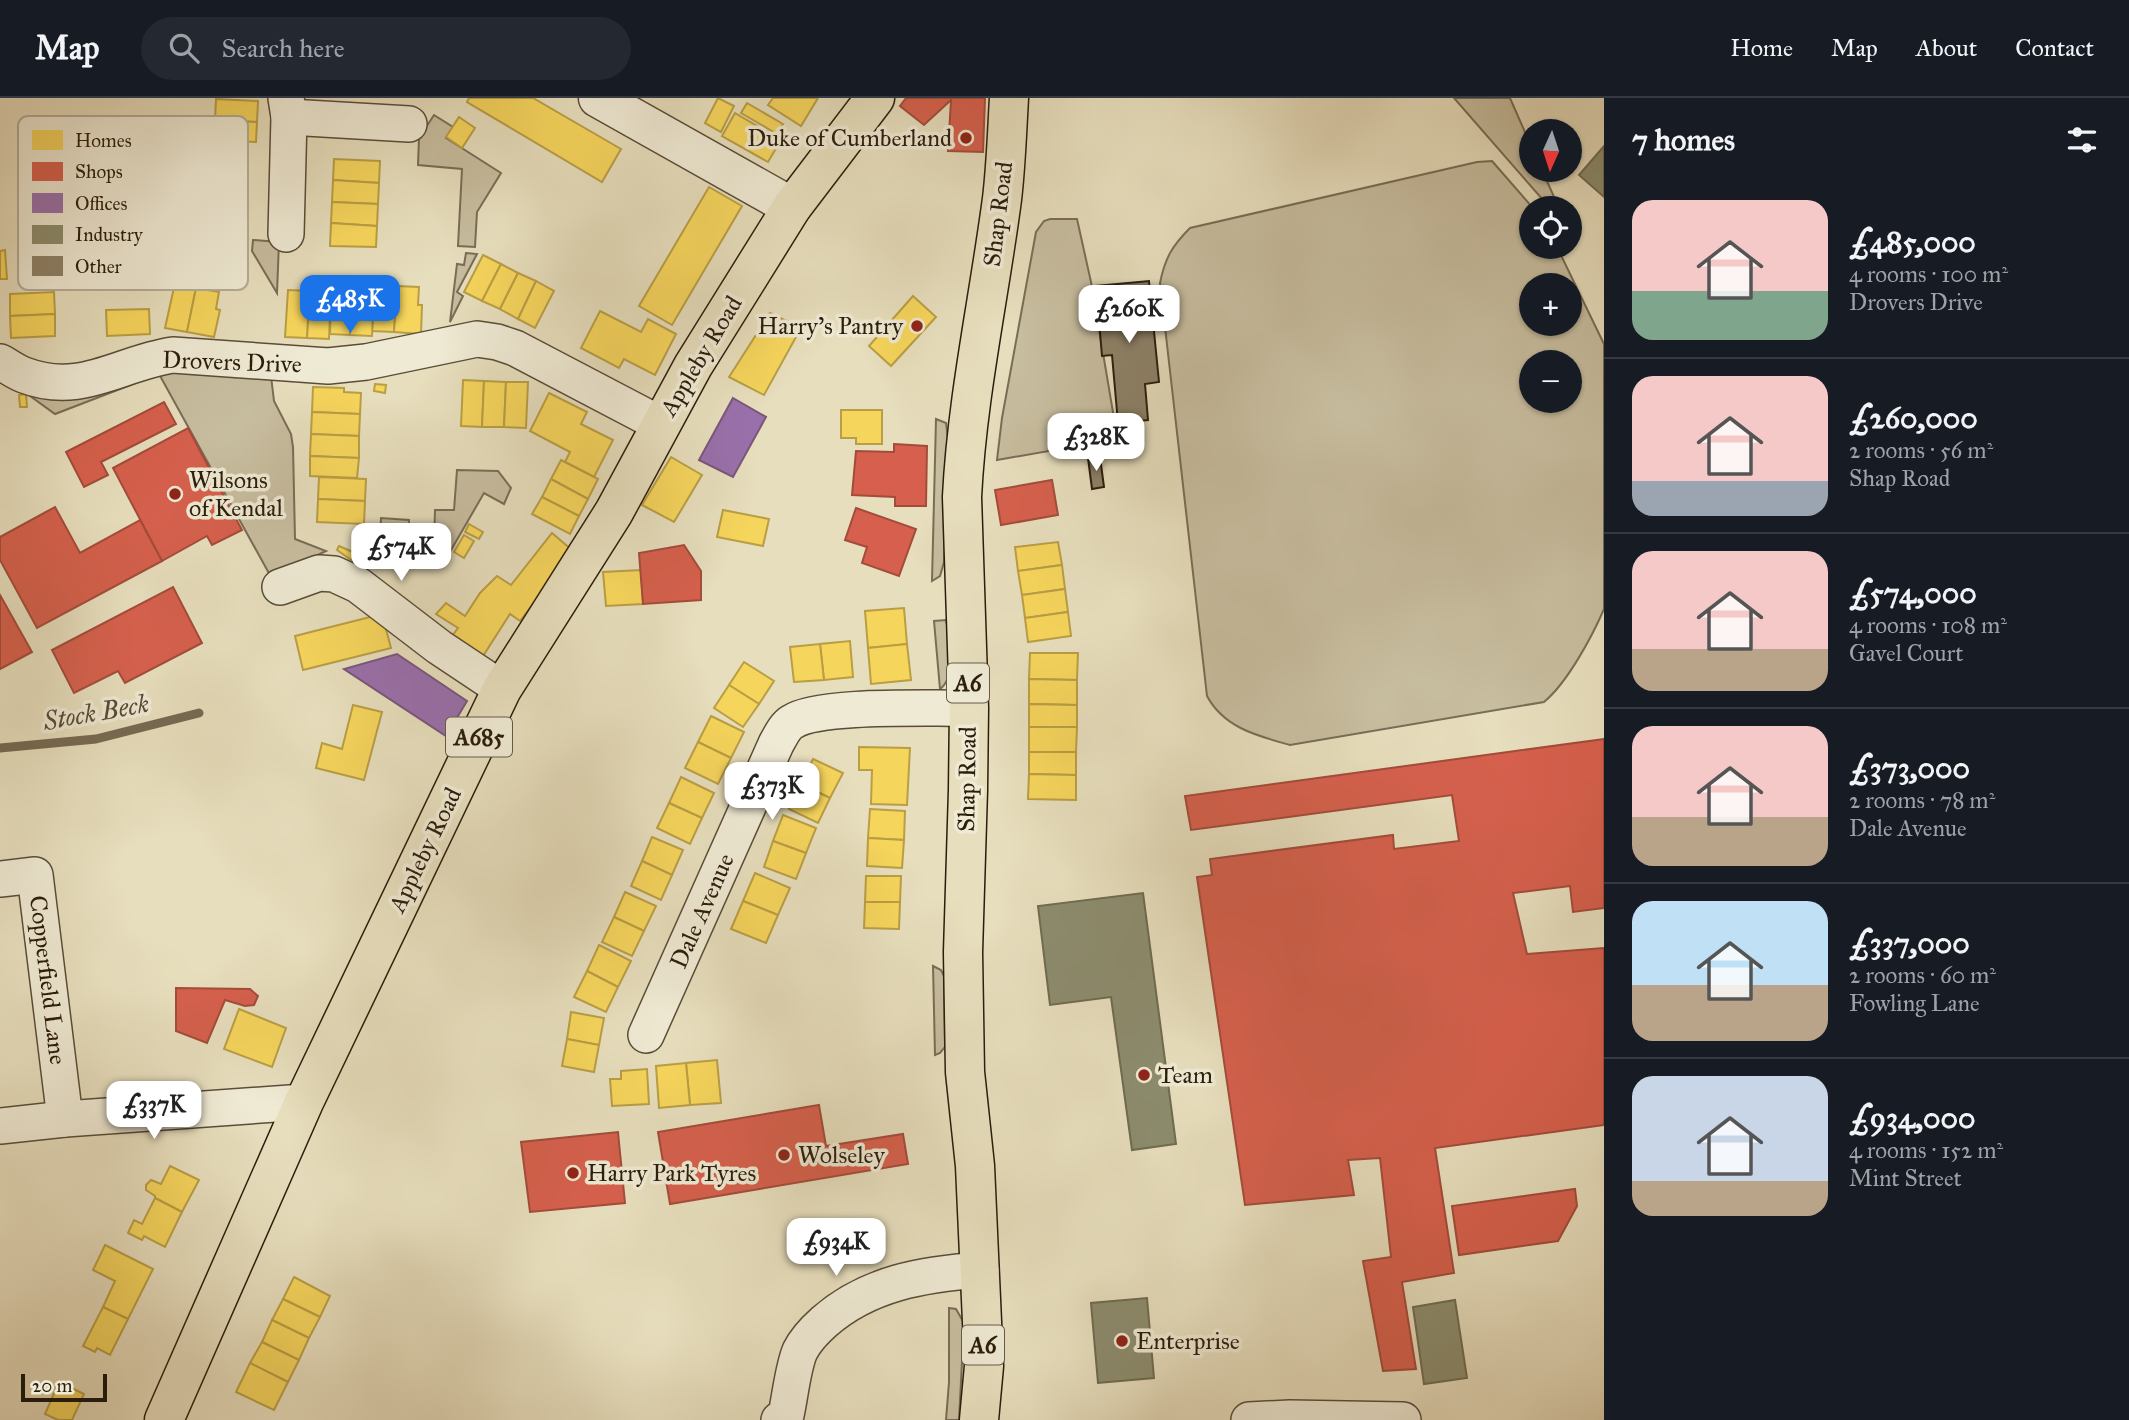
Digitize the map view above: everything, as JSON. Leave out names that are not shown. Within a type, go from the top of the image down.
[{"type":"main road","name":"Appleby Road","points":[[164,1420],[304,1102],[502,689],[614,512],[693,366],[792,207],[875,98]]},
{"type":"main road","name":"Shap Road","points":[[979,1420],[984,1366],[981,1270],[965,1059],[962,951],[968,790],[964,470],[1002,198],[1009,98]]},
{"type":"street","points":[[598,98],[792,207]]},
{"type":"street","points":[[286,234],[288,107],[409,124]]},
{"type":"street","name":"Drovers Drive","points":[[0,362],[24,376],[52,382],[79,383],[109,375],[152,358],[173,355],[328,366],[366,362],[477,339],[515,348],[660,424]]},
{"type":"street","points":[[280,587],[319,573],[334,574],[358,585],[439,647],[502,689]]},
{"type":"street","name":"Dale Avenue","points":[[646,1035],[776,744],[790,723],[808,715],[838,711],[968,708]]},
{"type":"street","name":"Copperfield Lane","points":[[0,879],[35,876],[65,1119]]},
{"type":"street","points":[[0,1126],[304,1102]]},
{"type":"street","points":[[779,1420],[786,1415],[800,1352],[812,1333],[830,1317],[858,1297],[897,1283],[938,1274],[981,1270]]},
{"type":"street","points":[[1249,1420],[1403,1420]]},
{"type":"shaded area","points":[[1454,98],[1510,98],[1519,119],[1519,172]]},
{"type":"shaded area","points":[[434,115],[453,127],[446,138],[501,173],[477,212],[475,247],[458,246],[462,169],[418,165],[419,138]]},
{"type":"shaded area","points":[[1492,161],[1523,196],[1519,196],[1519,259],[1563,259],[1570,273],[1519,273],[1519,336],[1582,336],[1582,299],[1604,344],[1604,609],[1570,672],[1544,702],[1290,745],[1243,729],[1214,707],[1207,696],[1160,283],[1167,259],[1190,228],[1477,162]]},
{"type":"shaded area","points":[[1527,182],[1547,182],[1554,196],[1540,196]]},
{"type":"shaded area","points":[[1077,219],[1091,282],[1116,430],[1072,435],[1072,447],[997,460],[1002,418],[1036,232],[1044,221]]},
{"type":"shaded area","points":[[253,240],[279,242],[277,293],[252,251]]},
{"type":"shaded area","points":[[466,253],[477,254],[457,292],[463,296],[450,322],[457,264],[464,265]]},
{"type":"shaded area","points":[[158,370],[271,376],[274,401],[291,434],[293,447],[295,539],[326,551],[271,577],[159,374],[55,414],[15,385]]},
{"type":"shaded area","points":[[936,419],[946,423],[948,440],[944,562],[940,576],[932,581]]},
{"type":"shaded area","points":[[457,470],[498,471],[511,488],[504,504],[484,493],[443,564],[380,541],[381,518],[409,520],[408,543],[434,544],[435,510],[454,510]]},
{"type":"shaded area","points":[[946,620],[950,667],[945,684],[940,689],[934,621]]},
{"type":"shaded area","points":[[933,966],[941,970],[944,976],[945,1047],[935,1055]]},
{"type":"shaded area","points":[[949,1308],[956,1309],[964,1323],[959,1420],[946,1420]]},
{"type":"building: Homes","points":[[469,98],[533,98],[621,149],[602,182],[467,102]]},
{"type":"building: Homes","points":[[718,98],[734,106],[721,132],[705,123]]},
{"type":"building: Homes","points":[[773,98],[818,98],[801,126],[768,105]]},
{"type":"building: Homes","points":[[216,99],[258,101],[257,122],[248,122],[248,116],[215,116]]},
{"type":"building: Homes","points":[[747,103],[783,124],[777,134],[741,113]]},
{"type":"building: Homes","points":[[735,113],[781,140],[768,162],[722,136]]},
{"type":"building: Homes","points":[[459,117],[475,128],[462,148],[446,137]]},
{"type":"building: Homes","points":[[248,122],[257,122],[256,142],[248,142]]},
{"type":"building: Homes","points":[[334,159],[380,161],[379,183],[333,180]]},
{"type":"building: Homes","points":[[333,180],[379,183],[378,204],[332,202]]},
{"type":"building: Homes","points":[[709,187],[742,206],[672,325],[639,306]]},
{"type":"building: Homes","points":[[332,202],[378,204],[377,226],[331,223]]},
{"type":"building: Homes","points":[[331,223],[377,226],[376,247],[330,246]]},
{"type":"building: Homes","points":[[5,250],[7,279],[0,279],[0,251]]},
{"type":"building: Homes","points":[[483,255],[501,264],[482,301],[464,292]]},
{"type":"building: Homes","points":[[501,264],[518,273],[500,309],[482,301]]},
{"type":"building: Homes","points":[[518,273],[536,281],[518,319],[500,309]]},
{"type":"building: Homes","points":[[536,281],[554,291],[535,328],[518,319]]},
{"type":"building: Homes","points":[[375,285],[397,286],[394,332],[372,331]]},
{"type":"building: Homes","points":[[397,286],[419,287],[418,305],[422,305],[421,334],[394,332]]},
{"type":"building: Homes","points":[[331,288],[353,289],[350,335],[330,334]]},
{"type":"building: Homes","points":[[353,289],[374,290],[372,336],[350,335]]},
{"type":"building: Homes","points":[[173,290],[196,290],[187,332],[165,328]]},
{"type":"building: Homes","points":[[196,290],[219,292],[216,309],[220,310],[214,337],[187,332]]},
{"type":"building: Homes","points":[[288,290],[310,291],[307,338],[285,337]]},
{"type":"building: Homes","points":[[310,291],[331,292],[329,339],[307,338]]},
{"type":"building: Homes","points":[[54,292],[55,314],[10,316],[10,294]]},
{"type":"building: Homes","points":[[913,296],[936,317],[891,366],[869,346]]},
{"type":"building: Homes","points":[[149,309],[150,334],[107,336],[106,310]]},
{"type":"building: Homes","points":[[600,311],[641,332],[648,319],[676,334],[655,375],[624,359],[619,368],[581,348]]},
{"type":"building: Homes","points":[[770,313],[801,328],[764,395],[729,377]]},
{"type":"building: Homes","points":[[55,314],[55,336],[11,338],[10,316]]},
{"type":"building: Homes","points":[[463,380],[484,381],[482,427],[461,426]]},
{"type":"building: Homes","points":[[484,381],[506,382],[504,427],[482,427]]},
{"type":"building: Homes","points":[[506,382],[528,382],[526,428],[504,427]]},
{"type":"building: Homes","points":[[375,384],[386,385],[385,393],[374,391]]},
{"type":"building: Homes","points":[[313,387],[344,388],[344,392],[361,393],[360,414],[312,412]]},
{"type":"building: Homes","points":[[549,393],[587,412],[581,424],[613,440],[594,477],[565,462],[570,452],[530,431]]},
{"type":"building: Homes","points":[[26,394],[27,407],[20,407],[19,395]]},
{"type":"building: Homes","points":[[841,410],[882,410],[882,444],[856,444],[856,438],[841,438]]},
{"type":"building: Homes","points":[[312,412],[360,414],[359,436],[311,434]]},
{"type":"building: Homes","points":[[311,434],[359,436],[359,458],[310,456]]},
{"type":"building: Homes","points":[[310,456],[359,458],[357,478],[310,476]]},
{"type":"building: Homes","points":[[671,457],[702,475],[674,522],[642,505]]},
{"type":"building: Homes","points":[[561,460],[598,479],[588,499],[551,479]]},
{"type":"building: Homes","points":[[319,477],[366,479],[365,501],[318,499]]},
{"type":"building: Homes","points":[[551,479],[588,499],[579,516],[542,497]]},
{"type":"building: Homes","points":[[542,497],[579,516],[570,534],[532,514]]},
{"type":"building: Homes","points":[[318,499],[365,501],[364,524],[317,522]]},
{"type":"building: Homes","points":[[723,510],[769,519],[763,546],[717,537]]},
{"type":"building: Homes","points":[[469,524],[483,532],[479,539],[465,532]]},
{"type":"building: Homes","points":[[552,533],[573,551],[520,621],[510,614],[483,656],[452,636],[458,628],[436,614],[446,603],[465,616],[480,593],[497,576],[511,585]]},
{"type":"building: Homes","points":[[464,535],[474,541],[464,558],[454,552]]},
{"type":"building: Homes","points":[[1058,542],[1062,565],[1018,571],[1015,547]]},
{"type":"building: Homes","points":[[339,546],[369,559],[364,569],[337,550]]},
{"type":"building: Homes","points":[[1062,565],[1065,589],[1022,595],[1018,571]]},
{"type":"building: Homes","points":[[641,570],[643,604],[606,606],[603,572]]},
{"type":"building: Homes","points":[[1065,589],[1068,612],[1025,618],[1022,595]]},
{"type":"building: Homes","points":[[904,608],[907,644],[868,648],[865,611]]},
{"type":"building: Homes","points":[[1068,612],[1071,636],[1028,642],[1025,618]]},
{"type":"building: Homes","points":[[382,614],[391,648],[303,670],[295,636]]},
{"type":"building: Homes","points":[[850,641],[853,677],[824,680],[820,644]]},
{"type":"building: Homes","points":[[820,644],[824,680],[794,682],[790,647]]},
{"type":"building: Homes","points":[[907,644],[911,680],[871,684],[868,648]]},
{"type":"building: Homes","points":[[1030,653],[1078,653],[1077,680],[1029,679]]},
{"type":"building: Homes","points":[[744,662],[774,681],[759,704],[729,685]]},
{"type":"building: Homes","points":[[1029,679],[1077,680],[1077,705],[1029,704]]},
{"type":"building: Homes","points":[[729,685],[759,704],[743,727],[714,708]]},
{"type":"building: Homes","points":[[1029,704],[1077,705],[1077,727],[1029,727]]},
{"type":"building: Homes","points":[[353,705],[382,712],[364,780],[316,768],[322,743],[342,749]]},
{"type":"building: Homes","points":[[711,716],[744,732],[731,758],[698,742]]},
{"type":"building: Homes","points":[[1029,727],[1077,727],[1076,752],[1029,752]]},
{"type":"building: Homes","points":[[698,742],[731,758],[718,784],[685,768]]},
{"type":"building: Homes","points":[[859,747],[910,748],[907,805],[871,804],[872,770],[859,770]]},
{"type":"building: Homes","points":[[1029,752],[1076,752],[1076,775],[1029,774]]},
{"type":"building: Homes","points":[[813,759],[843,773],[830,798],[801,784]]},
{"type":"building: Homes","points":[[1029,774],[1076,775],[1076,800],[1028,799]]},
{"type":"building: Homes","points":[[681,777],[714,793],[702,818],[669,803]]},
{"type":"building: Homes","points":[[801,784],[830,798],[818,823],[789,809]]},
{"type":"building: Homes","points":[[669,803],[702,818],[690,844],[657,828]]},
{"type":"building: Homes","points":[[870,809],[905,811],[904,840],[868,838]]},
{"type":"building: Homes","points":[[783,815],[816,828],[806,853],[773,841]]},
{"type":"building: Homes","points":[[652,837],[683,850],[672,875],[642,861]]},
{"type":"building: Homes","points":[[868,838],[904,840],[902,868],[867,866]]},
{"type":"building: Homes","points":[[773,841],[806,853],[796,879],[764,867]]},
{"type":"building: Homes","points":[[642,861],[672,875],[661,900],[631,886]]},
{"type":"building: Homes","points":[[755,873],[790,888],[778,915],[743,901]]},
{"type":"building: Homes","points":[[866,876],[901,876],[900,902],[865,902]]},
{"type":"building: Homes","points":[[625,892],[656,906],[644,931],[614,917]]},
{"type":"building: Homes","points":[[743,901],[778,915],[766,943],[731,929]]},
{"type":"building: Homes","points":[[865,902],[900,902],[899,929],[864,928]]},
{"type":"building: Homes","points":[[614,917],[644,931],[632,956],[602,942]]},
{"type":"building: Homes","points":[[599,945],[631,961],[618,987],[587,971]]},
{"type":"building: Homes","points":[[587,971],[618,987],[606,1012],[574,997]]},
{"type":"building: Homes","points":[[239,1009],[286,1028],[272,1067],[224,1049]]},
{"type":"building: Homes","points":[[571,1012],[604,1018],[599,1045],[567,1039]]},
{"type":"building: Homes","points":[[567,1039],[599,1045],[594,1072],[562,1066]]},
{"type":"building: Homes","points":[[717,1060],[721,1103],[690,1105],[686,1063]]},
{"type":"building: Homes","points":[[686,1063],[690,1105],[659,1108],[656,1066]]},
{"type":"building: Homes","points":[[647,1069],[649,1104],[612,1106],[610,1079],[621,1079],[621,1071]]},
{"type":"building: Homes","points":[[170,1166],[199,1180],[182,1212],[155,1198],[146,1190],[146,1185],[151,1180],[161,1184]]},
{"type":"building: Homes","points":[[155,1198],[182,1212],[165,1247],[144,1236],[142,1240],[128,1233],[134,1220],[142,1224]]},
{"type":"building: Homes","points":[[105,1245],[153,1269],[128,1319],[103,1307],[115,1281],[93,1270]]},
{"type":"building: Homes","points":[[294,1277],[330,1296],[320,1317],[283,1299]]},
{"type":"building: Homes","points":[[283,1299],[320,1317],[309,1338],[272,1320]]},
{"type":"building: Homes","points":[[103,1307],[128,1319],[110,1355],[97,1348],[95,1352],[83,1346]]},
{"type":"building: Homes","points":[[272,1320],[309,1338],[299,1360],[262,1342]]},
{"type":"building: Homes","points":[[262,1342],[299,1360],[288,1382],[250,1363]]},
{"type":"building: Homes","points":[[250,1363],[288,1382],[274,1410],[236,1392]]},
{"type":"building: Homes","points":[[59,1382],[84,1394],[72,1420],[58,1420],[45,1414]]},
{"type":"building: Shops","name":"Duke of Cumberland","points":[[906,98],[985,98],[983,152],[948,151],[951,100],[924,125],[900,106]]},
{"type":"building: Shops","points":[[164,402],[176,424],[101,462],[108,475],[84,487],[66,452]]},
{"type":"building: Shops","name":"Wilsons of Kendal","points":[[188,428],[242,530],[212,545],[207,536],[162,561],[113,468]]},
{"type":"building: Shops","points":[[894,444],[927,446],[926,506],[895,506],[895,497],[852,495],[856,451],[894,452]]},
{"type":"building: Shops","points":[[1052,480],[1058,515],[1001,525],[995,490]]},
{"type":"building: Shops","points":[[55,507],[80,553],[140,520],[162,561],[37,628],[0,560],[0,537]]},
{"type":"building: Shops","points":[[856,508],[916,529],[899,576],[862,563],[867,547],[845,540]]},
{"type":"building: Shops","points":[[684,545],[701,571],[701,600],[643,604],[639,553]]},
{"type":"building: Shops","points":[[173,587],[202,643],[125,683],[118,671],[74,693],[52,650]]},
{"type":"building: Shops","points":[[0,595],[32,652],[0,669]]},
{"type":"building: Shops","points":[[1604,739],[1604,908],[1573,912],[1570,886],[1513,893],[1527,954],[1604,948],[1604,1125],[1435,1148],[1454,1273],[1402,1282],[1416,1369],[1383,1371],[1363,1261],[1391,1257],[1380,1158],[1348,1160],[1354,1195],[1245,1205],[1197,877],[1212,875],[1210,859],[1393,835],[1394,849],[1459,841],[1452,795],[1191,830],[1185,796]]},
{"type":"building: Shops","points":[[176,988],[250,989],[258,996],[254,1005],[245,1006],[225,1000],[207,1043],[176,1031]]},
{"type":"building: Shops","name":"Wolseley","points":[[819,1105],[826,1146],[903,1134],[908,1164],[670,1204],[658,1132]]},
{"type":"building: Shops","name":"Harry Park Tyres","points":[[618,1132],[625,1203],[530,1212],[521,1142]]},
{"type":"building: Shops","points":[[1575,1189],[1577,1206],[1558,1241],[1459,1255],[1452,1206]]},
{"type":"building: Offices","points":[[733,398],[766,417],[733,477],[699,460]]},
{"type":"building: Offices","points":[[397,654],[467,701],[446,736],[344,669]]},
{"type":"building: Industry","points":[[1604,146],[1604,197],[1582,178],[1582,172]]},
{"type":"building: Industry","name":"Team","points":[[1143,893],[1176,1144],[1132,1150],[1111,997],[1050,1005],[1038,906]]},
{"type":"building: Industry","name":"Enterprise","points":[[1147,1298],[1154,1378],[1098,1383],[1091,1303]]},
{"type":"building: Industry","points":[[1455,1300],[1467,1378],[1424,1384],[1413,1307]]},
{"type":"building: Other","points":[[1149,281],[1159,382],[1145,384],[1148,420],[1118,423],[1112,355],[1102,356],[1096,286]]},
{"type":"building: Other","points":[[1100,457],[1104,487],[1092,489],[1088,458]]},
{"type":"waterway","name":"Stock Beck","points":[[0,748],[96,739],[199,713]]},
{"type":"place","name":"Duke of Cumberland","points":[[966,138]]},
{"type":"place","name":"Harry's Pantry","points":[[917,326]]},
{"type":"place","name":"Wilsons of Kendal","points":[[175,494]]},
{"type":"place","name":"Team","points":[[1144,1075]]},
{"type":"place","name":"Wolseley","points":[[784,1155]]},
{"type":"place","name":"Harry Park Tyres","points":[[573,1173]]},
{"type":"place","name":"Enterprise","points":[[1122,1341]]}]
